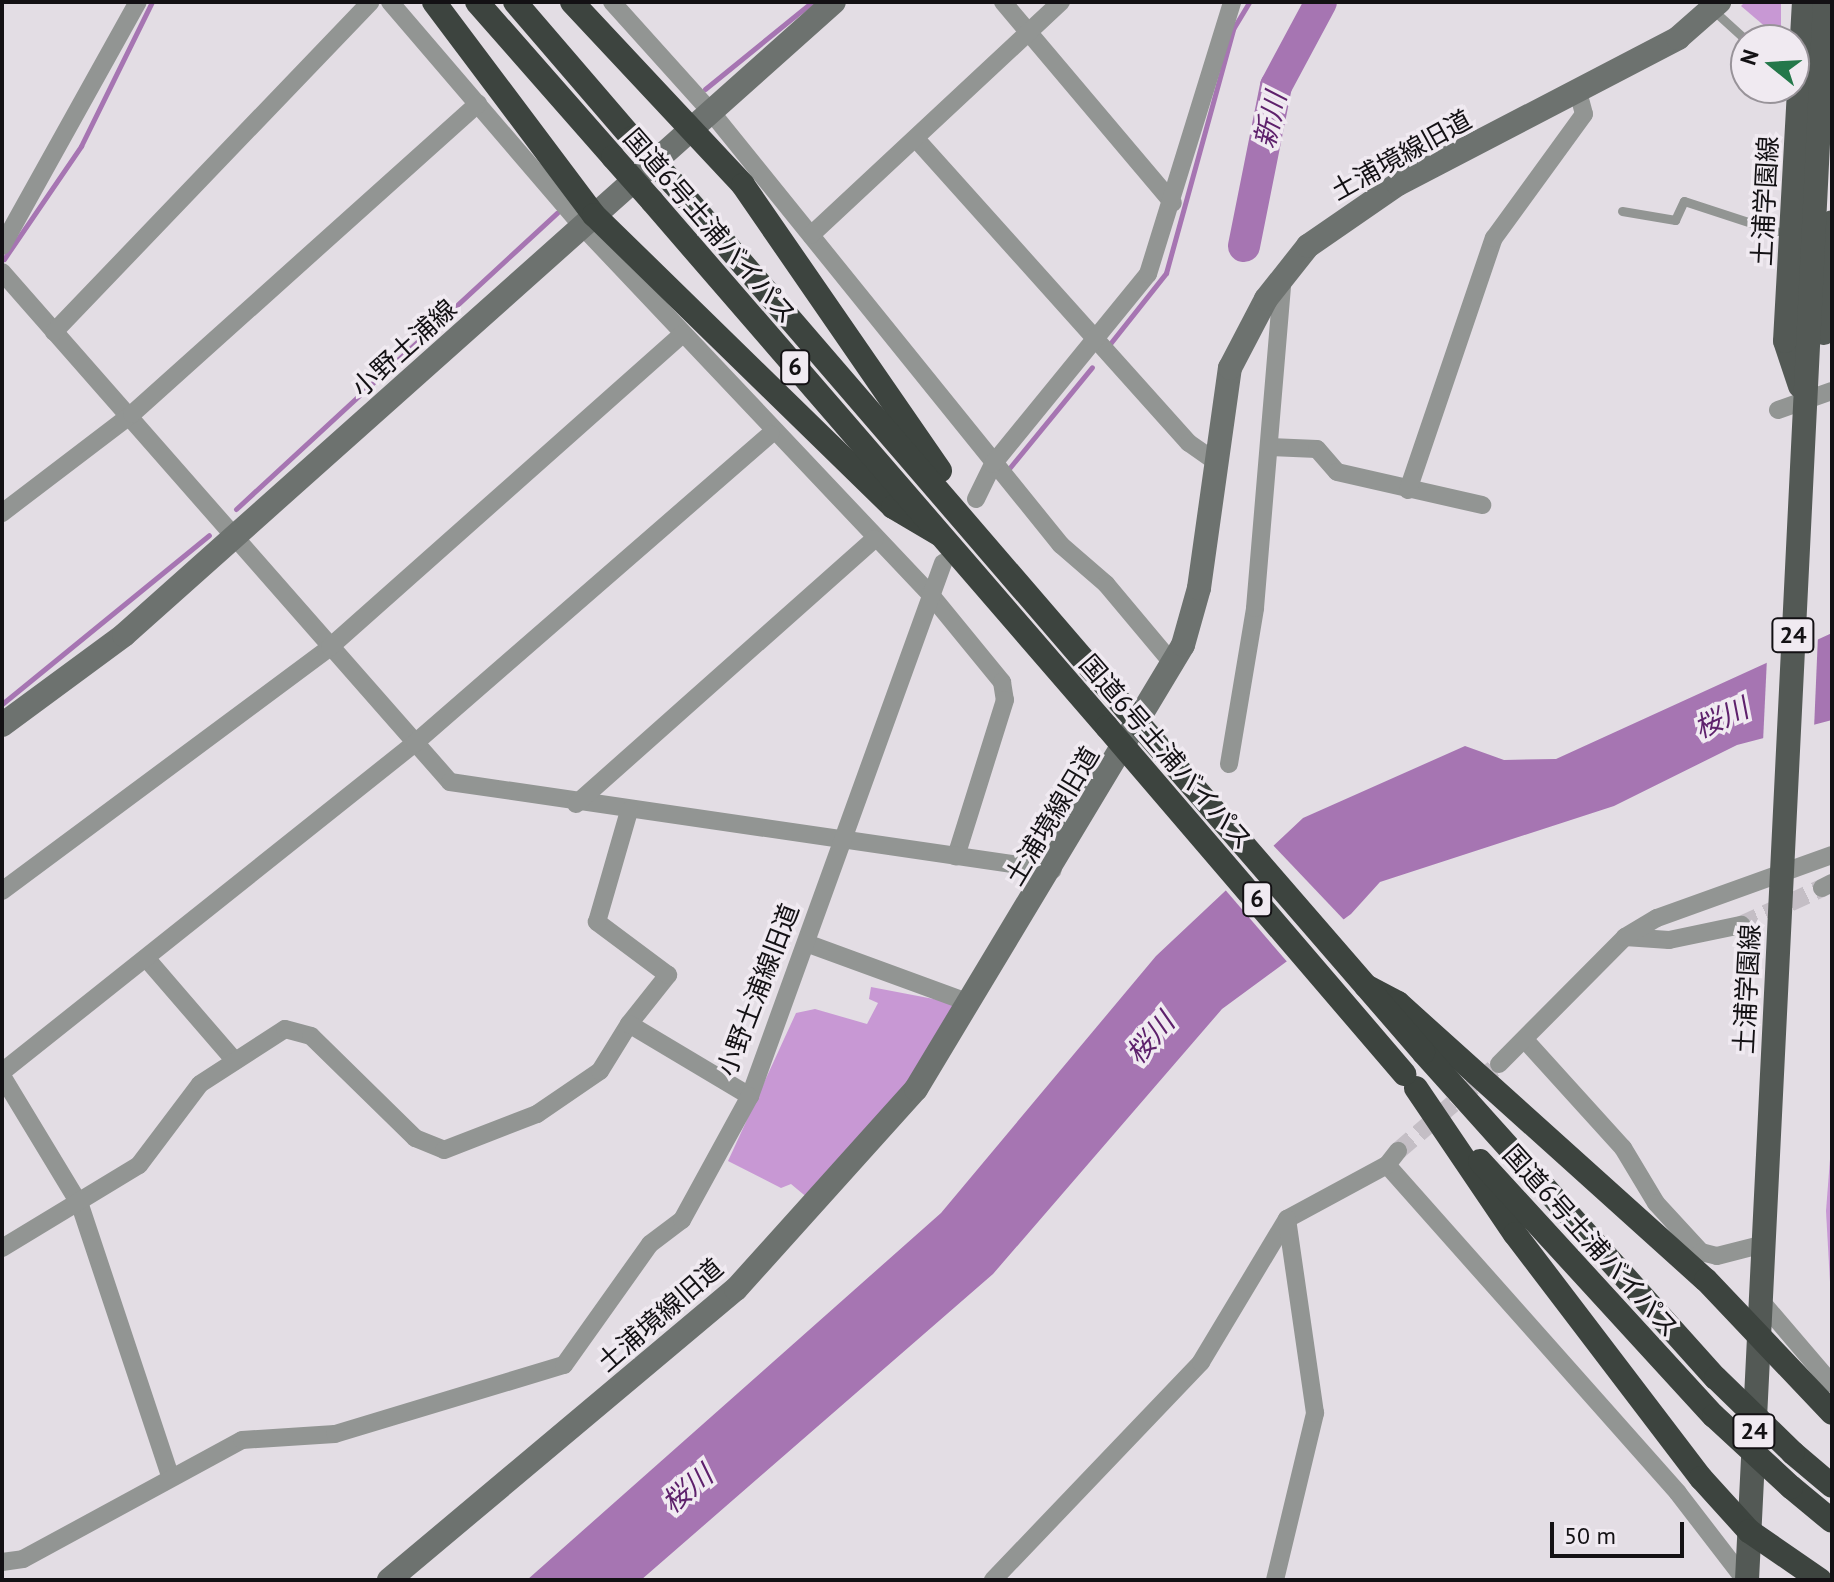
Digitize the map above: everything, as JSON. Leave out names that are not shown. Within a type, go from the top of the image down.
[{"type":"highway","points":[[434,2],[588,221],[893,507],[939,534]]},
{"type":"highway","name":"国道6号土浦バイパス","points":[[477,2],[1410,1081],[1714,1416],[1832,1521]]},
{"type":"highway","name":"国道6号土浦バイパス","points":[[515,2],[632,138],[967,504],[1126,709],[1366,986],[1431,1046],[1716,1378],[1793,1453],[1832,1486]]},
{"type":"highway","points":[[572,2],[703,120],[901,413],[967,504]]},
{"type":"highway","points":[[1431,1046],[1759,1332],[1832,1413]]},
{"type":"highway","points":[[1410,1081],[1515,1234],[1749,1531],[1820,1580]]},
{"type":"main road","name":"24","points":[[1804,412],[1825,2]]},
{"type":"main road","name":"土浦学園線","points":[[1802,7],[1785,341],[1804,412]]},
{"type":"main road","name":"土浦学園線","points":[[1746,1580],[1804,412],[1821,364],[1832,222]]},
{"type":"street","points":[[2,246],[138,2]]},
{"type":"street","points":[[54,332],[370,2]]},
{"type":"street","points":[[390,2],[478,104],[588,221],[771,434],[930,594],[1002,682],[1005,700],[956,856]]},
{"type":"street","points":[[612,2],[703,120],[811,235],[993,464],[1174,665]]},
{"type":"street","name":"小野土浦線","points":[[2,725],[124,635],[834,2]]},
{"type":"street","points":[[1003,2],[1173,203]]},
{"type":"street","points":[[811,235],[1032,35],[1061,2]]},
{"type":"street","points":[[967,504],[993,464],[1148,274],[1173,203],[1232,2]]},
{"type":"street","name":"土浦境線旧道","points":[[389,1580],[736,1289],[906,1102],[1053,870],[1174,665],[1199,588],[1213,460],[1234,356],[1283,277],[1308,246],[1398,184],[1678,38],[1716,6]]},
{"type":"street","points":[[1408,490],[1494,238],[1584,114],[1578,91]]},
{"type":"street","points":[[2,513],[132,414],[478,104]]},
{"type":"street","points":[[917,140],[1189,443],[1213,460]]},
{"type":"street","points":[[2,272],[132,414],[330,647],[450,782],[576,804],[1053,870]]},
{"type":"street","points":[[1229,764],[1270,447],[1283,277]]},
{"type":"street","points":[[2,891],[330,647],[682,334]]},
{"type":"street","points":[[1778,410],[1804,412],[1832,391]]},
{"type":"street","points":[[170,1476],[80,1205],[2,1074],[415,743],[771,434]]},
{"type":"street","points":[[1270,447],[1317,449],[1337,472],[1482,505]]},
{"type":"street","points":[[576,804],[874,539]]},
{"type":"street","name":"小野土浦線旧道","points":[[629,1024],[750,1096],[943,563]]},
{"type":"street","points":[[2,1248],[80,1205],[139,1165],[200,1084],[285,1029],[311,1036],[415,1138],[444,1150],[537,1114],[600,1071],[629,1024],[668,975],[597,922],[629,811]]},
{"type":"street","points":[[1499,1064],[1526,1041],[1625,937],[1657,918],[1781,876],[1832,855]]},
{"type":"street","points":[[1625,937],[1669,940],[1741,925]]},
{"type":"street","points":[[806,943],[970,1003]]},
{"type":"street","points":[[146,958],[235,1061]]},
{"type":"street","points":[[1526,1041],[1623,1148],[1656,1203],[1701,1252],[1717,1256],[1764,1244]]},
{"type":"street","points":[[2,1562],[23,1559],[170,1476],[242,1440],[335,1434],[564,1365],[650,1244],[682,1220],[750,1096]]},
{"type":"street","points":[[993,1580],[1201,1362],[1287,1219],[1392,1158],[1678,1493],[1746,1580]]},
{"type":"street","points":[[1275,1580],[1315,1413],[1287,1219]]},
{"type":"street","points":[[1761,1301],[1832,1384]]},
{"type":"lane","points":[[1716,6],[1732,24]]},
{"type":"lane","points":[[1622,211],[1675,220],[1684,201],[1791,236]]},
{"type":"shaded area","points":[[1745,2],[1781,2],[1781,24],[1762,24],[1741,6]]},
{"type":"shaded area","points":[[871,987],[965,1005],[911,1086],[809,1199],[791,1184],[781,1188],[728,1161],[796,1013],[815,1009],[867,1024],[878,1003],[869,999]]},
{"type":"shaded area","points":[[1832,1133],[1832,1318],[1826,1211]]},
{"type":"water","name":"桜川","points":[[1832,633],[1832,720],[1737,745],[1614,806],[1380,882],[1351,914],[1222,1009],[993,1274],[641,1580],[527,1580],[941,1213],[1156,956],[1303,818],[1465,746],[1504,760],[1556,759]]},
{"type":"pier","points":[[1818,635],[1814,729],[1763,742],[1767,658]]},
{"type":"pier","points":[[1270,842],[1346,922],[1289,964],[1222,886]]},
{"type":"waterway","points":[[4,259],[81,146],[152,2]]},
{"type":"waterway","points":[[705,89],[812,2]]},
{"type":"waterway","points":[[1109,345],[1166,273],[1233,29],[1249,2]]},
{"type":"waterway","name":"新川","points":[[1244,246],[1276,86],[1321,2]]},
{"type":"waterway","points":[[236,509],[557,213]]},
{"type":"waterway","points":[[1007,471],[1092,367]]},
{"type":"waterway","points":[[2,704],[209,535]]},
{"type":"tunnel","points":[[1741,925],[1822,888]]},
{"type":"tunnel","points":[[1398,1151],[1499,1064]]}]
